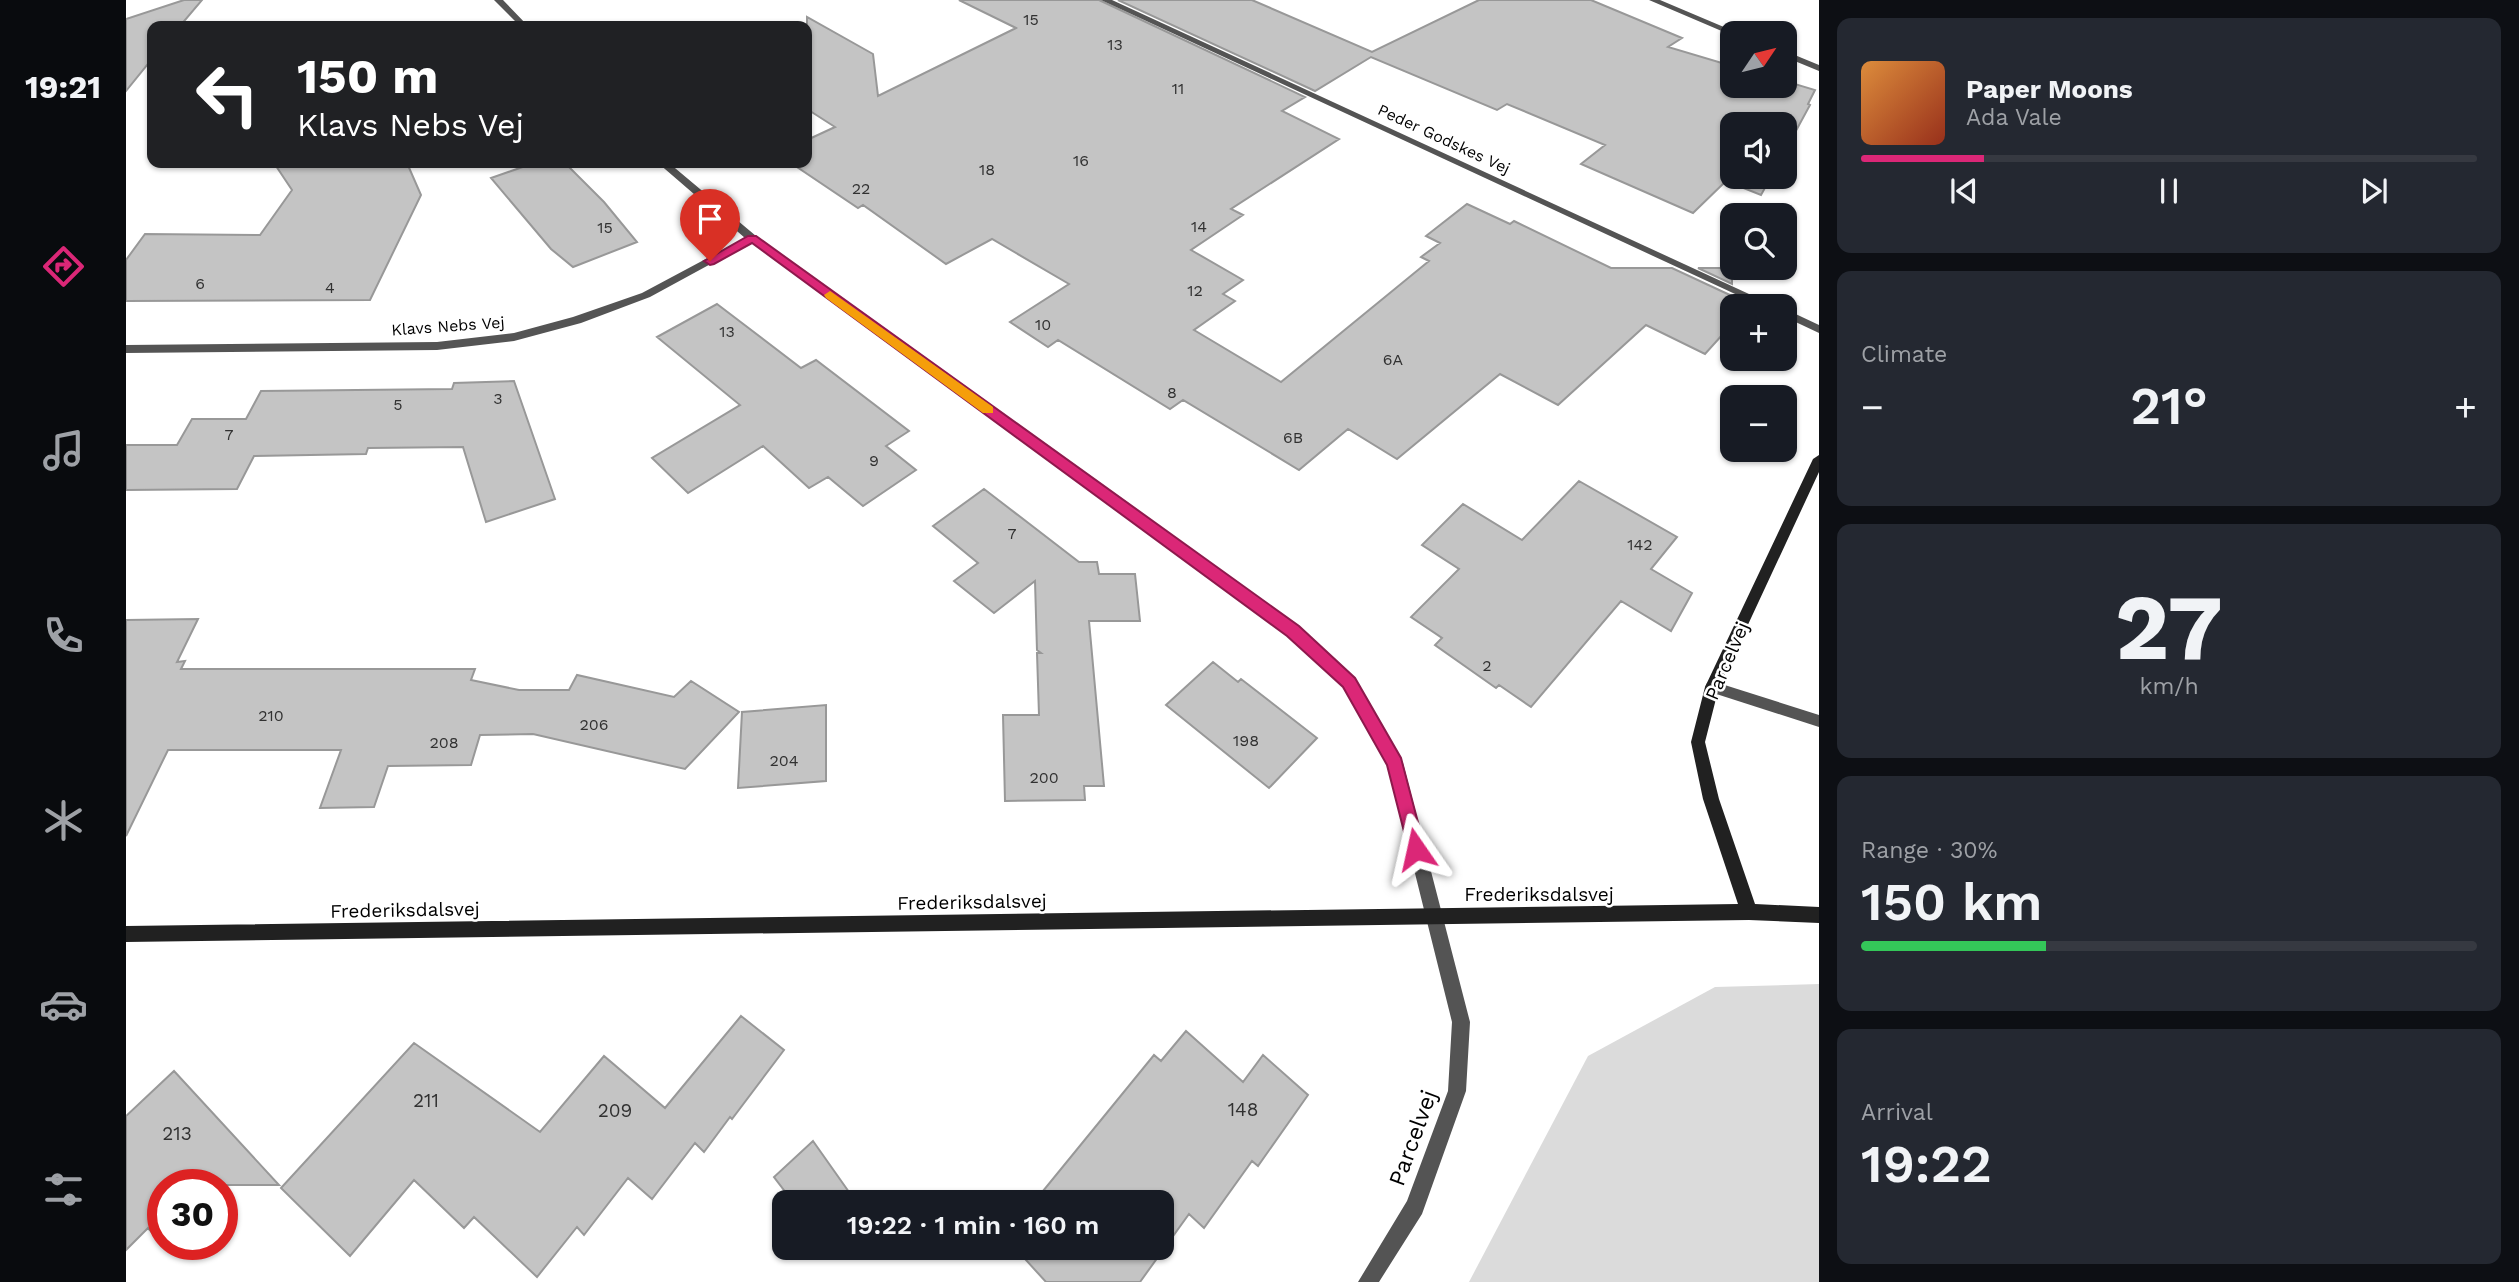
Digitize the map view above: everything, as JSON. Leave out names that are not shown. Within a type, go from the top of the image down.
[{"type":"street","points":[[498,0],[519,21]]},
{"type":"street","name":"Peder Godskes Vej","points":[[1105,0],[1744,294]]},
{"type":"street","points":[[1653,0],[1720,27]]},
{"type":"street","points":[[1797,59],[1819,68]]},
{"type":"street","name":"Parcelvej","points":[[669,168],[752,238],[1293,631],[1349,682],[1395,763],[1461,1022],[1457,1091],[1415,1206],[1368,1282]]},
{"type":"street","name":"Klavs Nebs Vej","points":[[126,349],[437,346],[514,337],[577,320],[646,295],[752,238]]},
{"type":"street","points":[[1797,319],[1819,329]]},
{"type":"street","name":"Parcelvej","points":[[1749,912],[1711,799],[1698,742],[1713,687],[1819,459]]},
{"type":"street","points":[[1713,687],[1819,721]]},
{"type":"street","name":"Frederiksdalsvej","points":[[126,934],[1749,912],[1819,915]]},
{"type":"shaded area","points":[[1819,984],[1819,1282],[1469,1282],[1588,1056],[1715,987]]},
{"type":"building","points":[[184,0],[202,0],[184,21],[147,21],[147,65],[126,91],[126,19]]},
{"type":"building","points":[[959,0],[1099,0],[1305,97],[1282,111],[1339,139],[1231,209],[1243,215],[1191,250],[1243,280],[1223,294],[1235,301],[1194,330],[1281,382],[1429,261],[1421,257],[1440,243],[1426,236],[1467,204],[1510,224],[1514,221],[1611,268],[1672,268],[1728,294],[1720,294],[1720,337],[1705,354],[1646,325],[1558,405],[1500,374],[1397,459],[1348,429],[1299,470],[1183,400],[1170,409],[1058,340],[1048,347],[1010,322],[1069,284],[992,239],[946,264],[863,205],[858,208],[798,168],[812,168],[812,138],[835,127],[812,112],[812,21],[807,21],[807,17],[873,54],[878,96],[1016,28]]},
{"type":"building","points":[[1118,0],[1252,0],[1372,52],[1479,0],[1591,0],[1682,38],[1668,47],[1720,62],[1720,98],[1797,98],[1797,85],[1815,90],[1797,129],[1797,112],[1720,112],[1720,187],[1693,213],[1581,164],[1605,145],[1507,104],[1497,110],[1371,57],[1315,91]]},
{"type":"building","points":[[277,168],[409,168],[421,195],[370,300],[126,301],[126,260],[145,234],[260,235],[292,190]]},
{"type":"building","points":[[520,168],[570,168],[604,202],[637,242],[573,267],[551,249],[491,178]]},
{"type":"building","points":[[1746,189],[1764,189],[1761,195]]},
{"type":"building","points":[[1698,268],[1720,268],[1720,278]]},
{"type":"building","points":[[717,304],[801,368],[816,360],[909,431],[886,446],[916,470],[863,506],[828,477],[809,488],[763,446],[688,493],[652,458],[740,405],[657,337]]},
{"type":"building","points":[[514,381],[555,499],[486,522],[463,447],[368,448],[366,454],[254,456],[237,489],[126,490],[126,445],[177,445],[192,419],[246,419],[261,391],[452,389],[454,383]]},
{"type":"building","points":[[1579,481],[1677,537],[1651,569],[1692,593],[1671,631],[1621,601],[1531,707],[1499,685],[1496,688],[1435,645],[1442,638],[1411,617],[1459,569],[1422,545],[1463,504],[1522,540]]},
{"type":"building","points":[[984,489],[1079,562],[1097,562],[1099,574],[1135,574],[1140,621],[1089,621],[1104,786],[1084,786],[1085,800],[1005,801],[1003,715],[1039,715],[1037,653],[1041,653],[1037,650],[1035,581],[994,613],[954,581],[978,563],[933,526]]},
{"type":"building","points":[[198,619],[177,662],[185,661],[181,669],[475,669],[471,680],[519,690],[569,690],[577,675],[674,697],[691,681],[739,712],[685,769],[533,734],[480,735],[471,765],[388,766],[374,807],[320,808],[341,750],[168,750],[126,836],[126,620]]},
{"type":"building","points":[[1213,662],[1238,682],[1241,679],[1317,738],[1269,788],[1166,705]]},
{"type":"building","points":[[826,705],[826,781],[738,788],[742,712]]},
{"type":"building","points":[[741,1016],[784,1050],[732,1119],[730,1117],[704,1152],[695,1143],[652,1199],[628,1178],[584,1235],[577,1227],[537,1277],[474,1217],[464,1228],[414,1180],[350,1256],[281,1188],[414,1043],[540,1132],[604,1056],[665,1108]]},
{"type":"building","points":[[1186,1031],[1243,1082],[1263,1055],[1308,1095],[1258,1166],[1252,1161],[1204,1228],[1189,1214],[1174,1235],[1174,1190],[1044,1190],[1154,1055],[1161,1061]]},
{"type":"building","points":[[174,1071],[279,1185],[238,1185],[238,1169],[147,1169],[147,1229],[126,1250],[126,1116]]},
{"type":"building","points":[[813,1141],[848,1190],[784,1190],[774,1177]]},
{"type":"building","points":[[1026,1260],[1156,1260],[1140,1282],[1046,1282]]},
{"type":"slow traffic","points":[[830,295],[988,410]]},
{"type":"route","points":[[710,261],[752,238],[1293,631],[1349,682],[1395,763],[1416,849]]}]
